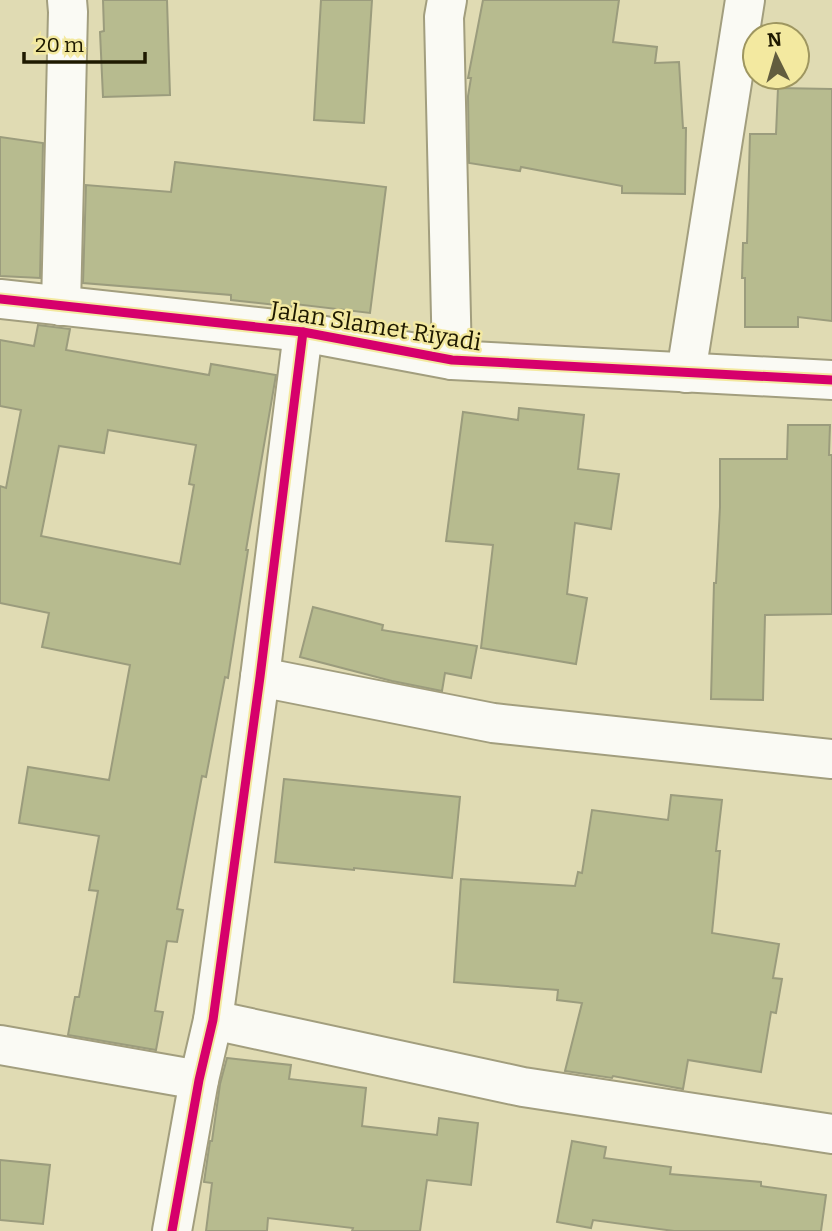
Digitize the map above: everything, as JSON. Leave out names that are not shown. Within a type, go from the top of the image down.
[{"type":"street","points":[[61,306],[68,12],[66,0]]},
{"type":"street","points":[[447,0],[444,17],[452,360]]},
{"type":"street","points":[[687,373],[745,0]]},
{"type":"street","name":"Jalan Slamet Riyadi","points":[[0,299],[303,332],[452,360],[832,380]]},
{"type":"street","points":[[172,1231],[199,1080],[213,1020],[260,677],[303,332]]},
{"type":"street","points":[[260,677],[493,723],[832,759]]},
{"type":"street","points":[[213,1020],[523,1087],[832,1134]]},
{"type":"street","points":[[0,1045],[199,1080]]},
{"type":"building","points":[[103,0],[167,0],[170,95],[103,97],[100,32],[104,31]]},
{"type":"building","points":[[321,0],[372,0],[364,123],[314,120]]},
{"type":"building","points":[[483,0],[619,0],[613,42],[657,47],[655,63],[679,62],[683,128],[686,128],[685,194],[622,193],[622,186],[521,167],[520,171],[469,163],[468,96],[471,78],[468,78]]},
{"type":"building","points":[[832,89],[832,321],[798,317],[798,327],[745,327],[745,278],[742,278],[743,243],[747,243],[750,134],[776,134],[778,91]]},
{"type":"building","points":[[0,137],[43,143],[40,278],[0,276]]},
{"type":"building","points":[[175,162],[386,187],[370,313],[231,300],[231,295],[83,283],[86,185],[171,192]]},
{"type":"building","points":[[38,325],[70,329],[66,350],[209,375],[211,364],[276,375],[246,550],[228,678],[225,677],[206,777],[202,776],[177,909],[183,910],[177,942],[167,941],[155,1011],[163,1012],[156,1050],[68,1035],[75,997],[79,997],[98,891],[89,890],[99,836],[19,823],[28,767],[109,780],[130,665],[42,647],[49,613],[0,603],[0,486],[6,488],[21,410],[0,406],[0,340],[34,346]],"holes":[[[108,430],[196,445],[189,484],[194,485],[180,564],[41,536],[59,446],[104,453]]]},
{"type":"building","points":[[519,408],[584,415],[578,469],[619,474],[611,529],[575,523],[567,594],[587,598],[576,664],[481,648],[493,545],[446,541],[463,412],[518,420]]},
{"type":"building","points":[[788,425],[830,425],[832,614],[765,615],[763,700],[711,699],[720,459],[787,459]]},
{"type":"building","points":[[313,607],[383,625],[382,630],[477,646],[471,678],[445,673],[442,691],[300,657]]},
{"type":"building","points":[[284,779],[460,797],[452,878],[275,862]]},
{"type":"building","points":[[671,795],[722,800],[716,851],[720,851],[712,933],[779,944],[773,978],[782,979],[776,1013],[771,1012],[761,1072],[688,1060],[683,1089],[613,1076],[565,1071],[582,1003],[557,1000],[558,990],[454,982],[461,879],[575,886],[578,872],[582,873],[592,810],[668,820]]},
{"type":"building","points":[[227,1058],[291,1065],[289,1079],[366,1088],[362,1126],[437,1135],[439,1118],[478,1123],[471,1185],[427,1180],[420,1231],[352,1231],[353,1228],[268,1218],[267,1231],[206,1231],[212,1183],[204,1182],[220,1084]]},
{"type":"building","points":[[572,1141],[606,1147],[604,1158],[671,1167],[670,1174],[761,1182],[761,1186],[826,1195],[821,1231],[674,1231],[593,1220],[591,1228],[557,1222]]},
{"type":"building","points":[[0,1160],[50,1165],[43,1224],[0,1220]]},
{"type":"cycle path","points":[[0,299],[303,332],[452,360],[832,380]]},
{"type":"cycle path","points":[[172,1231],[199,1080],[213,1020],[260,677],[303,332]]}]
